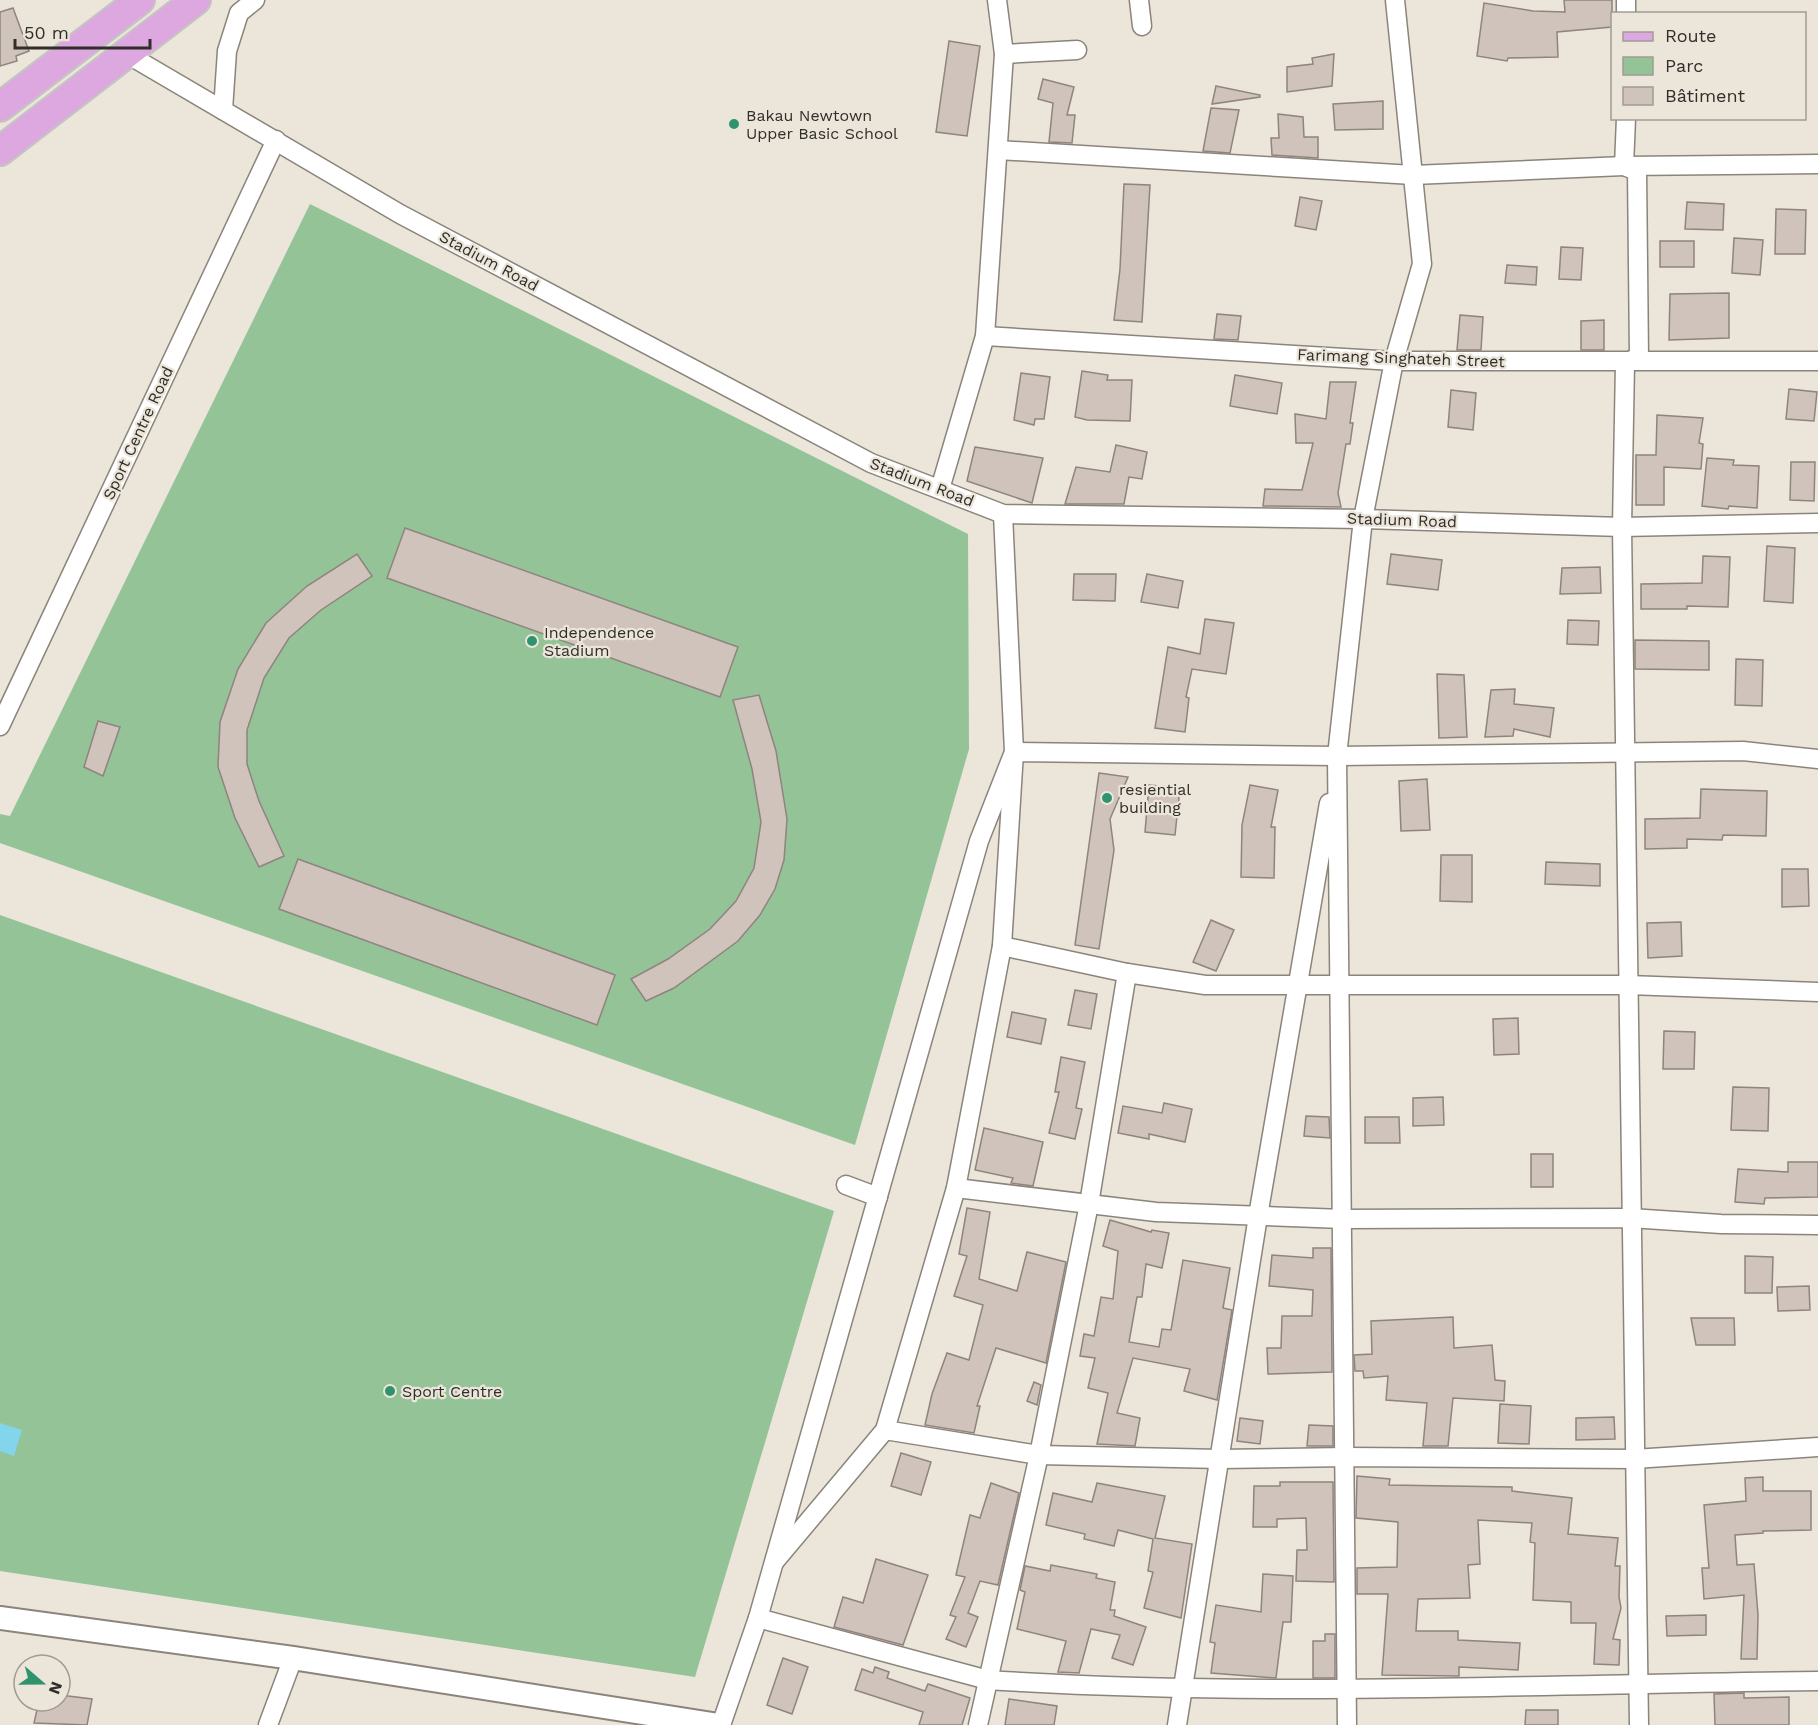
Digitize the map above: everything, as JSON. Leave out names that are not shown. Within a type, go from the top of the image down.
[{"type":"main road","points":[[0,107],[140,0]]},
{"type":"main road","points":[[0,151],[196,0]]},
{"type":"street","points":[[224,110],[227,51],[239,13],[255,0]]},
{"type":"street","points":[[940,489],[986,336],[1004,54],[997,0]]},
{"type":"street","points":[[1139,0],[1142,26]]},
{"type":"street","points":[[1176,1725],[1258,1216],[1337,756],[1364,519],[1394,361],[1422,264],[1395,0]]},
{"type":"street","points":[[1004,54],[1077,50]]},
{"type":"street","name":"Stadium Road","points":[[127,54],[400,214],[871,463],[1003,514],[1364,519],[1622,527],[1818,523]]},
{"type":"street","points":[[0,91],[30,83]]},
{"type":"street","points":[[1624,166],[1626,120]]},
{"type":"street","name":"Sport Centre Road","points":[[0,725],[276,140]]},
{"type":"street","points":[[998,150],[1413,175],[1624,166],[1818,164]]},
{"type":"street","points":[[1624,166],[1637,171],[1639,357],[1625,363],[1622,527],[1630,1218],[1639,1725]]},
{"type":"street","name":"Farimang Singhateh Street","points":[[986,336],[1394,361],[1625,363],[1818,361]]},
{"type":"street","points":[[775,1561],[885,1430],[956,1188],[1002,946],[1014,752],[1003,514]]},
{"type":"street","points":[[1014,752],[1337,756],[1743,751],[1818,759]]},
{"type":"street","points":[[0,1618],[293,1658],[720,1725],[758,1618],[775,1561],[979,841],[1014,752]]},
{"type":"street","points":[[1337,756],[1347,1725]]},
{"type":"street","points":[[1002,946],[1127,974],[1205,985],[1340,983],[1628,985],[1818,992]]},
{"type":"street","points":[[978,1725],[1039,1455],[1089,1204],[1127,974]]},
{"type":"street","points":[[846,1185],[878,1197]]},
{"type":"street","points":[[956,1188],[1156,1212],[1343,1219],[1630,1218],[1721,1224],[1818,1225]]},
{"type":"street","points":[[885,1430],[1039,1455],[1220,1459],[1346,1457],[1634,1459],[1818,1447]]},
{"type":"street","points":[[758,1618],[988,1680],[1183,1688],[1818,1681]]},
{"type":"street","points":[[268,1725],[293,1658]]},
{"type":"green space","name":"Independence Stadium","points":[[310,204],[968,534],[969,749],[855,1145],[0,843],[0,814],[10,816]]},
{"type":"green space","name":"Sport Centre","points":[[0,915],[834,1211],[695,1677],[0,1571]]},
{"type":"water","points":[[0,1423],[22,1430],[14,1456],[0,1451]]},
{"type":"building","points":[[1564,0],[1612,0],[1611,27],[1557,32],[1558,57],[1508,58],[1507,61],[1477,56],[1484,3],[1533,11],[1565,12]]},
{"type":"building","points":[[13,8],[29,51],[16,56],[17,61],[0,66],[0,12]]},
{"type":"building","points":[[949,41],[980,46],[967,136],[936,132]]},
{"type":"building","points":[[1334,54],[1332,86],[1287,92],[1287,67],[1313,64],[1312,58]]},
{"type":"building","points":[[1043,79],[1074,87],[1067,115],[1075,115],[1072,143],[1049,142],[1053,103],[1038,99]]},
{"type":"building","points":[[1216,86],[1260,95],[1260,97],[1212,104]]},
{"type":"building","points":[[1383,101],[1383,129],[1335,130],[1333,104]]},
{"type":"building","points":[[1211,108],[1239,110],[1230,153],[1203,151]]},
{"type":"building","points":[[1278,114],[1303,117],[1304,137],[1318,137],[1318,158],[1272,155],[1271,138],[1279,138]]},
{"type":"building","points":[[1124,184],[1150,185],[1142,322],[1114,320],[1120,269]]},
{"type":"building","points":[[1300,197],[1322,201],[1316,230],[1295,226]]},
{"type":"building","points":[[1687,202],[1724,204],[1723,230],[1685,229]]},
{"type":"building","points":[[1776,209],[1806,210],[1805,254],[1775,254]]},
{"type":"building","points":[[1734,238],[1763,240],[1760,275],[1732,273]]},
{"type":"building","points":[[1660,241],[1694,241],[1694,267],[1660,267]]},
{"type":"building","points":[[1561,247],[1583,248],[1581,280],[1559,279]]},
{"type":"building","points":[[1507,265],[1537,267],[1536,285],[1505,283]]},
{"type":"building","points":[[1729,293],[1729,338],[1669,340],[1670,294]]},
{"type":"building","points":[[1217,314],[1241,316],[1238,340],[1214,339]]},
{"type":"building","points":[[1460,315],[1483,317],[1481,350],[1457,350]]},
{"type":"building","points":[[1604,320],[1604,350],[1581,350],[1581,321]]},
{"type":"building","points":[[1082,371],[1108,375],[1107,380],[1132,380],[1130,421],[1087,420],[1075,417]]},
{"type":"building","points":[[1021,373],[1050,377],[1044,419],[1035,419],[1034,425],[1014,420]]},
{"type":"building","points":[[1235,375],[1282,383],[1277,414],[1230,406]]},
{"type":"building","points":[[1330,382],[1356,382],[1350,423],[1353,423],[1350,444],[1346,444],[1338,493],[1341,507],[1263,506],[1265,489],[1302,490],[1313,443],[1296,443],[1295,414],[1326,419]]},
{"type":"building","points":[[1789,389],[1817,392],[1814,421],[1786,419]]},
{"type":"building","points":[[1451,390],[1476,393],[1473,430],[1448,427]]},
{"type":"building","points":[[1657,415],[1703,418],[1699,443],[1703,444],[1701,469],[1664,467],[1664,505],[1636,505],[1636,455],[1656,455]]},
{"type":"building","points":[[1116,445],[1147,452],[1142,479],[1129,477],[1124,504],[1065,504],[1076,467],[1110,472]]},
{"type":"building","points":[[975,447],[1043,458],[1032,503],[967,481]]},
{"type":"building","points":[[1707,458],[1734,460],[1733,465],[1759,466],[1757,508],[1729,506],[1728,509],[1702,506]]},
{"type":"building","points":[[1791,462],[1815,462],[1814,501],[1790,500]]},
{"type":"building","points":[[405,528],[738,647],[720,697],[387,578]]},
{"type":"building","points":[[1767,546],[1795,548],[1793,603],[1764,601]]},
{"type":"building","points":[[357,554],[372,576],[321,610],[289,638],[264,678],[247,730],[247,764],[259,801],[284,856],[259,867],[235,818],[218,767],[220,722],[238,669],[266,623],[307,586]]},
{"type":"building","points":[[1391,554],[1442,560],[1438,590],[1387,584]]},
{"type":"building","points":[[1703,556],[1730,557],[1728,607],[1687,606],[1687,609],[1641,609],[1641,584],[1702,583]]},
{"type":"building","points":[[1600,567],[1601,593],[1560,594],[1562,568]]},
{"type":"building","points":[[1074,574],[1116,574],[1115,601],[1073,600]]},
{"type":"building","points":[[1147,574],[1183,581],[1178,608],[1141,602]]},
{"type":"building","points":[[1205,619],[1234,623],[1226,674],[1192,669],[1186,697],[1189,698],[1185,732],[1155,728],[1168,647],[1200,654]]},
{"type":"building","points":[[1568,620],[1599,621],[1598,645],[1567,644]]},
{"type":"building","points":[[1635,640],[1709,641],[1709,670],[1635,669]]},
{"type":"building","points":[[1736,659],[1763,660],[1762,706],[1735,705]]},
{"type":"building","points":[[1437,674],[1464,675],[1467,737],[1439,738]]},
{"type":"building","points":[[1515,689],[1514,704],[1554,708],[1550,737],[1514,729],[1513,736],[1485,737],[1491,690]]},
{"type":"building","points":[[759,695],[776,751],[787,819],[784,860],[775,889],[760,915],[738,941],[674,988],[646,1001],[631,979],[668,959],[710,929],[736,901],[754,868],[761,822],[752,769],[733,700]]},
{"type":"building","points":[[98,721],[120,727],[103,776],[84,767]]},
{"type":"building","points":[[1099,773],[1128,777],[1110,819],[1114,850],[1099,949],[1075,945]]},
{"type":"building","points":[[1427,779],[1430,830],[1401,831],[1399,781]]},
{"type":"building","points":[[1149,785],[1180,788],[1175,835],[1145,832]]},
{"type":"building","points":[[1250,785],[1278,790],[1271,827],[1275,827],[1274,878],[1241,877],[1242,825]]},
{"type":"building","points":[[1701,789],[1767,791],[1766,836],[1723,835],[1722,840],[1687,839],[1687,848],[1645,849],[1645,819],[1700,818]]},
{"type":"building","points":[[1441,855],[1472,855],[1472,902],[1440,901]]},
{"type":"building","points":[[298,859],[615,975],[597,1025],[279,909]]},
{"type":"building","points":[[1546,862],[1600,864],[1600,886],[1545,884]]},
{"type":"building","points":[[1782,869],[1808,869],[1809,906],[1782,907]]},
{"type":"building","points":[[1211,920],[1234,930],[1216,971],[1193,962]]},
{"type":"building","points":[[1681,922],[1682,956],[1648,958],[1647,923]]},
{"type":"building","points":[[1075,990],[1097,994],[1091,1029],[1068,1025]]},
{"type":"building","points":[[1012,1012],[1046,1019],[1041,1044],[1007,1037]]},
{"type":"building","points":[[1518,1018],[1519,1054],[1494,1055],[1493,1019]]},
{"type":"building","points":[[1664,1031],[1695,1032],[1694,1069],[1663,1069]]},
{"type":"building","points":[[1061,1057],[1085,1062],[1076,1108],[1082,1109],[1075,1139],[1049,1133],[1059,1092],[1055,1092]]},
{"type":"building","points":[[1733,1087],[1769,1088],[1768,1131],[1731,1130]]},
{"type":"building","points":[[1443,1097],[1444,1125],[1413,1126],[1413,1098]]},
{"type":"building","points":[[1164,1103],[1192,1109],[1185,1142],[1149,1134],[1149,1139],[1118,1133],[1123,1106],[1162,1113]]},
{"type":"building","points":[[1306,1116],[1329,1117],[1330,1138],[1304,1136]]},
{"type":"building","points":[[1365,1117],[1399,1117],[1400,1143],[1365,1143]]},
{"type":"building","points":[[984,1128],[1043,1142],[1033,1186],[1011,1183],[1013,1178],[975,1170]]},
{"type":"building","points":[[1531,1154],[1553,1154],[1553,1187],[1531,1187]]},
{"type":"building","points":[[1788,1162],[1818,1162],[1818,1197],[1765,1198],[1764,1204],[1735,1202],[1738,1169],[1788,1172]]},
{"type":"building","points":[[967,1208],[990,1212],[979,1279],[1017,1291],[1027,1252],[1066,1262],[1046,1363],[996,1348],[977,1406],[980,1406],[974,1433],[925,1425],[932,1394],[947,1353],[969,1360],[983,1305],[954,1296],[967,1256],[959,1254]]},
{"type":"building","points":[[1110,1220],[1151,1232],[1152,1230],[1169,1233],[1162,1268],[1146,1264],[1142,1297],[1137,1297],[1129,1342],[1159,1347],[1162,1329],[1171,1330],[1183,1260],[1230,1268],[1223,1308],[1232,1310],[1217,1400],[1184,1391],[1190,1369],[1133,1358],[1117,1413],[1140,1418],[1135,1446],[1097,1444],[1108,1393],[1088,1388],[1095,1358],[1080,1356],[1084,1334],[1094,1336],[1101,1297],[1113,1299],[1118,1251],[1103,1246]]},
{"type":"building","points":[[1313,1248],[1331,1248],[1332,1372],[1268,1374],[1267,1348],[1281,1348],[1282,1316],[1312,1316],[1313,1290],[1269,1286],[1272,1255],[1313,1258]]},
{"type":"building","points":[[1745,1256],[1773,1257],[1772,1293],[1745,1293]]},
{"type":"building","points":[[1809,1286],[1810,1310],[1778,1311],[1777,1287]]},
{"type":"building","points":[[1453,1317],[1454,1348],[1492,1345],[1495,1380],[1505,1381],[1504,1401],[1453,1398],[1448,1446],[1423,1446],[1427,1403],[1386,1400],[1388,1376],[1364,1378],[1363,1371],[1355,1371],[1354,1355],[1372,1354],[1371,1321]]},
{"type":"building","points":[[1691,1318],[1734,1318],[1735,1345],[1696,1345]]},
{"type":"building","points":[[1034,1382],[1041,1385],[1037,1405],[1027,1401]]},
{"type":"building","points":[[1500,1404],[1531,1406],[1529,1444],[1498,1443]]},
{"type":"building","points":[[1614,1417],[1615,1439],[1576,1440],[1576,1418]]},
{"type":"building","points":[[1240,1418],[1263,1421],[1260,1444],[1237,1441]]},
{"type":"building","points":[[1309,1425],[1333,1426],[1333,1446],[1307,1446]]},
{"type":"building","points":[[901,1453],[931,1462],[921,1495],[891,1486]]},
{"type":"building","points":[[1357,1476],[1390,1479],[1389,1485],[1512,1487],[1512,1491],[1572,1498],[1568,1534],[1618,1538],[1615,1566],[1620,1566],[1621,1608],[1613,1639],[1620,1640],[1619,1665],[1594,1664],[1596,1623],[1571,1623],[1571,1602],[1533,1600],[1535,1543],[1530,1542],[1532,1523],[1478,1520],[1480,1564],[1468,1565],[1470,1598],[1418,1599],[1416,1631],[1458,1631],[1458,1640],[1520,1643],[1518,1670],[1459,1667],[1459,1676],[1382,1675],[1388,1594],[1357,1594],[1357,1568],[1397,1567],[1398,1522],[1356,1518]]},
{"type":"building","points":[[1763,1477],[1763,1491],[1811,1491],[1811,1530],[1763,1531],[1763,1533],[1735,1535],[1737,1565],[1754,1564],[1758,1615],[1757,1659],[1741,1659],[1744,1595],[1704,1599],[1702,1568],[1709,1568],[1704,1505],[1746,1501],[1745,1478]]},
{"type":"building","points":[[1280,1482],[1333,1482],[1334,1582],[1296,1581],[1297,1550],[1307,1550],[1306,1518],[1277,1519],[1277,1527],[1253,1527],[1254,1486],[1280,1486]]},
{"type":"building","points":[[991,1483],[1019,1493],[998,1585],[980,1581],[968,1613],[978,1617],[966,1647],[946,1639],[956,1617],[950,1615],[965,1577],[956,1575],[970,1515],[980,1518]]},
{"type":"building","points":[[1097,1483],[1165,1496],[1155,1538],[1192,1544],[1181,1618],[1144,1608],[1153,1572],[1148,1571],[1153,1539],[1118,1530],[1114,1546],[1084,1539],[1085,1534],[1046,1525],[1053,1493],[1092,1502]]},
{"type":"building","points":[[876,1559],[928,1575],[903,1645],[834,1627],[843,1597],[863,1603]]},
{"type":"building","points":[[1051,1565],[1097,1574],[1096,1578],[1115,1582],[1110,1610],[1115,1610],[1114,1616],[1146,1627],[1133,1665],[1112,1658],[1120,1635],[1091,1629],[1079,1673],[1058,1672],[1066,1641],[1017,1629],[1025,1592],[1020,1590],[1025,1566],[1050,1571]]},
{"type":"building","points":[[1263,1574],[1293,1576],[1291,1622],[1283,1622],[1276,1678],[1211,1673],[1215,1643],[1210,1642],[1216,1605],[1261,1612]]},
{"type":"building","points":[[1706,1615],[1706,1635],[1667,1636],[1666,1616]]},
{"type":"building","points":[[1325,1634],[1335,1634],[1335,1678],[1313,1678],[1313,1641],[1325,1641]]},
{"type":"building","points":[[783,1658],[808,1667],[792,1714],[767,1705]]},
{"type":"building","points":[[875,1667],[889,1672],[887,1678],[925,1691],[928,1684],[970,1698],[962,1725],[919,1725],[923,1712],[855,1690],[862,1669],[873,1673]]},
{"type":"building","points":[[1744,1693],[1744,1698],[1789,1697],[1789,1725],[1715,1725],[1714,1694]]},
{"type":"building","points":[[72,1696],[92,1699],[87,1725],[34,1723],[36,1713],[72,1713]]},
{"type":"building","points":[[1009,1699],[1057,1706],[1054,1725],[1005,1725]]},
{"type":"building","points":[[1526,1710],[1558,1710],[1558,1725],[1525,1725]]},
{"type":"place","name":"Bakau Newtown Upper Basic School","points":[[734,124]]},
{"type":"place","name":"Independence Stadium","points":[[532,641]]},
{"type":"place","name":"resiential building","points":[[1107,798]]},
{"type":"place","name":"Sport Centre","points":[[390,1391]]}]
